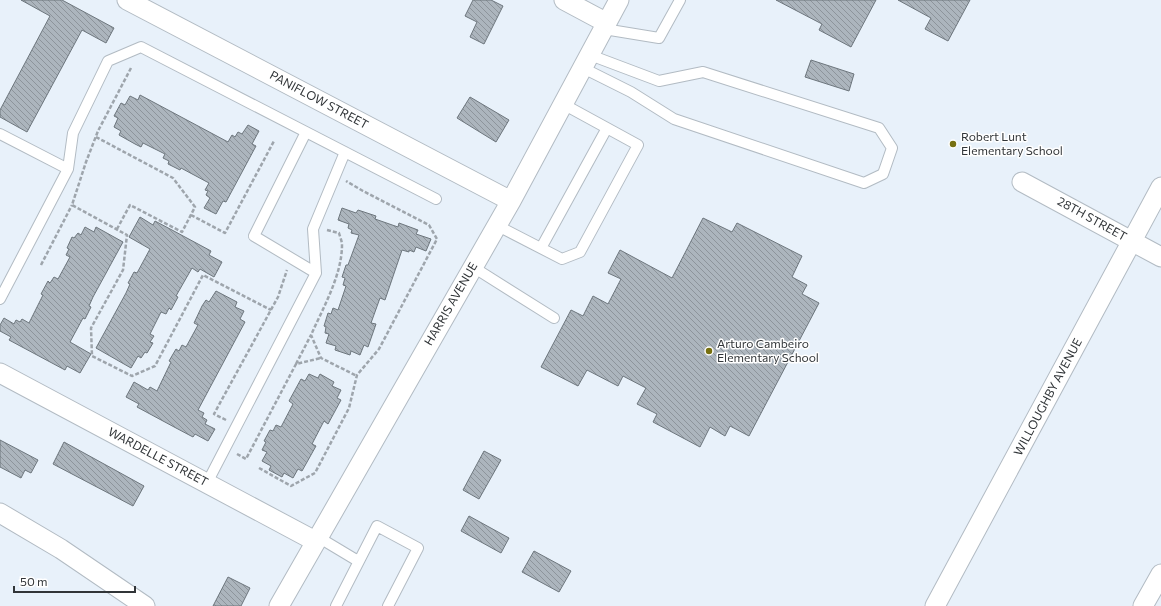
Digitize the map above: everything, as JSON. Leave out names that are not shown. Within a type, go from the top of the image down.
[{"type":"street","name":"PANIFLOW STREET","points":[[127,0],[511,201]]},
{"type":"street","points":[[564,0],[606,26]]},
{"type":"street","name":"HARRIS AVENUE","points":[[279,606],[511,201],[619,0]]},
{"type":"street","name":"28TH STREET","points":[[1022,182],[1161,257]]},
{"type":"street","name":"WILLOUGHBY AVENUE","points":[[936,606],[1161,187]]},
{"type":"street","name":"WARDELLE STREET","points":[[0,373],[316,539]]},
{"type":"street","points":[[0,513],[61,549],[145,606]]},
{"type":"street","points":[[1143,606],[1161,574]]},
{"type":"lane","points":[[606,26],[660,38],[680,0]]},
{"type":"lane","points":[[0,299],[68,169],[73,133],[108,61],[141,47],[436,199]]},
{"type":"lane","points":[[586,62],[659,81],[703,72],[879,128],[892,148],[884,174],[864,183],[674,119],[586,62]]},
{"type":"lane","points":[[496,225],[562,259],[580,252],[638,145],[563,104]]},
{"type":"lane","points":[[541,248],[607,128]]},
{"type":"lane","points":[[306,132],[254,236],[316,273]]},
{"type":"lane","points":[[0,134],[68,169]]},
{"type":"lane","points":[[207,483],[316,273],[313,229],[345,152]]},
{"type":"lane","points":[[473,266],[554,318]]},
{"type":"lane","points":[[336,606],[377,526],[418,548],[388,606]]},
{"type":"lane","points":[[316,539],[358,561]]},
{"type":"path","points":[[41,265],[72,205],[96,137],[131,68]]},
{"type":"path","points":[[96,137],[173,178],[195,207],[182,232],[130,205],[117,229]]},
{"type":"path","points":[[191,215],[225,233],[274,141]]},
{"type":"path","points":[[260,468],[291,486],[315,473],[349,408],[357,376],[379,349],[437,239],[430,225],[363,191],[336,174]]},
{"type":"path","points":[[343,188],[346,181]]},
{"type":"path","points":[[72,205],[127,235],[123,270],[91,328],[92,356],[132,376],[155,366],[203,275],[271,310]]},
{"type":"path","points":[[225,448],[246,459],[311,335],[333,288],[340,263],[342,244],[339,233],[326,230]]},
{"type":"path","points":[[237,426],[214,414],[278,297],[292,259]]},
{"type":"path","points":[[311,335],[321,358],[357,376]]},
{"type":"path","points":[[296,364],[321,358]]},
{"type":"building","points":[[21,0],[62,0],[114,28],[106,43],[82,30],[27,132],[0,117],[0,110],[50,16]]},
{"type":"building","points":[[473,0],[491,0],[503,6],[484,44],[470,37],[477,22],[465,16]]},
{"type":"building","points":[[776,0],[876,0],[851,47],[819,30],[822,24]]},
{"type":"building","points":[[898,0],[970,0],[948,41],[925,29],[931,18]]},
{"type":"building","points":[[811,60],[854,74],[849,91],[805,77]]},
{"type":"building","points":[[140,95],[228,142],[232,135],[235,137],[238,132],[242,134],[248,125],[259,131],[252,144],[256,146],[226,202],[223,201],[216,214],[204,208],[210,198],[206,195],[208,191],[205,190],[209,183],[181,168],[180,170],[168,164],[169,161],[163,158],[165,154],[143,143],[141,147],[119,135],[121,131],[114,127],[118,118],[114,116],[121,103],[125,105],[130,96],[138,100]]},
{"type":"building","points":[[470,97],[509,120],[496,142],[457,118]]},
{"type":"building","points":[[342,208],[356,213],[358,210],[376,216],[375,219],[398,227],[399,223],[418,230],[416,234],[431,239],[426,251],[416,247],[414,252],[402,250],[385,300],[380,298],[371,323],[376,324],[368,347],[364,345],[360,355],[351,351],[350,355],[335,350],[336,346],[326,343],[329,334],[325,333],[326,327],[324,326],[328,313],[331,314],[333,308],[338,310],[346,286],[343,285],[345,278],[342,277],[359,235],[351,233],[352,230],[348,228],[349,224],[338,220]]},
{"type":"building","points":[[140,217],[153,225],[155,221],[211,251],[209,255],[222,262],[214,277],[200,269],[198,272],[192,268],[176,296],[178,297],[171,310],[169,308],[166,314],[161,312],[150,334],[154,336],[150,342],[153,343],[147,353],[145,352],[141,358],[138,356],[131,368],[96,348],[126,293],[130,284],[128,283],[134,272],[137,273],[150,249],[129,237]]},
{"type":"building","points":[[703,218],[732,232],[737,223],[802,256],[792,277],[807,285],[802,294],[819,303],[749,436],[730,426],[725,436],[710,427],[700,447],[653,422],[657,414],[637,404],[646,388],[623,376],[618,386],[587,370],[578,386],[541,367],[571,310],[583,316],[593,296],[608,304],[621,279],[608,273],[620,250],[672,278]]},
{"type":"building","points":[[85,227],[94,232],[96,227],[123,242],[93,297],[89,306],[91,307],[85,319],[83,318],[70,342],[91,354],[80,373],[67,366],[65,370],[9,340],[11,337],[0,331],[0,325],[4,318],[14,324],[16,320],[20,322],[22,319],[29,323],[43,295],[41,294],[48,281],[50,283],[54,277],[58,279],[70,257],[66,255],[69,249],[67,248],[72,237],[74,238],[78,233],[81,235]]},
{"type":"building","points":[[216,291],[237,302],[235,307],[244,311],[240,319],[245,322],[198,410],[204,413],[202,417],[207,420],[205,424],[215,429],[208,441],[195,434],[193,437],[176,428],[137,407],[139,404],[126,397],[134,382],[148,390],[150,387],[157,391],[171,362],[169,361],[176,349],[179,351],[182,345],[186,347],[198,325],[194,323],[202,306],[206,300],[209,302]]},
{"type":"building","points":[[309,374],[318,378],[320,374],[334,382],[332,386],[341,390],[337,398],[341,400],[328,424],[324,421],[312,444],[316,446],[302,471],[298,469],[293,478],[284,473],[282,477],[269,470],[271,466],[262,461],[267,452],[262,450],[266,442],[264,441],[270,430],[273,431],[276,425],[281,427],[293,404],[289,401],[301,379],[305,381]]},
{"type":"building","points":[[0,440],[38,460],[31,473],[25,470],[21,478],[0,467]]},
{"type":"building","points":[[64,442],[144,486],[133,506],[53,464]]},
{"type":"building","points":[[484,451],[501,460],[479,499],[463,490]]},
{"type":"building","points":[[469,516],[509,538],[501,553],[461,531]]},
{"type":"building","points":[[534,551],[571,571],[559,592],[522,572]]},
{"type":"building","points":[[228,577],[250,588],[241,606],[213,606]]},
{"type":"place","name":"Robert Lunt Elementary School","points":[[953,144]]},
{"type":"place","name":"Arturo Cambeiro Elementary School","points":[[709,351]]}]
